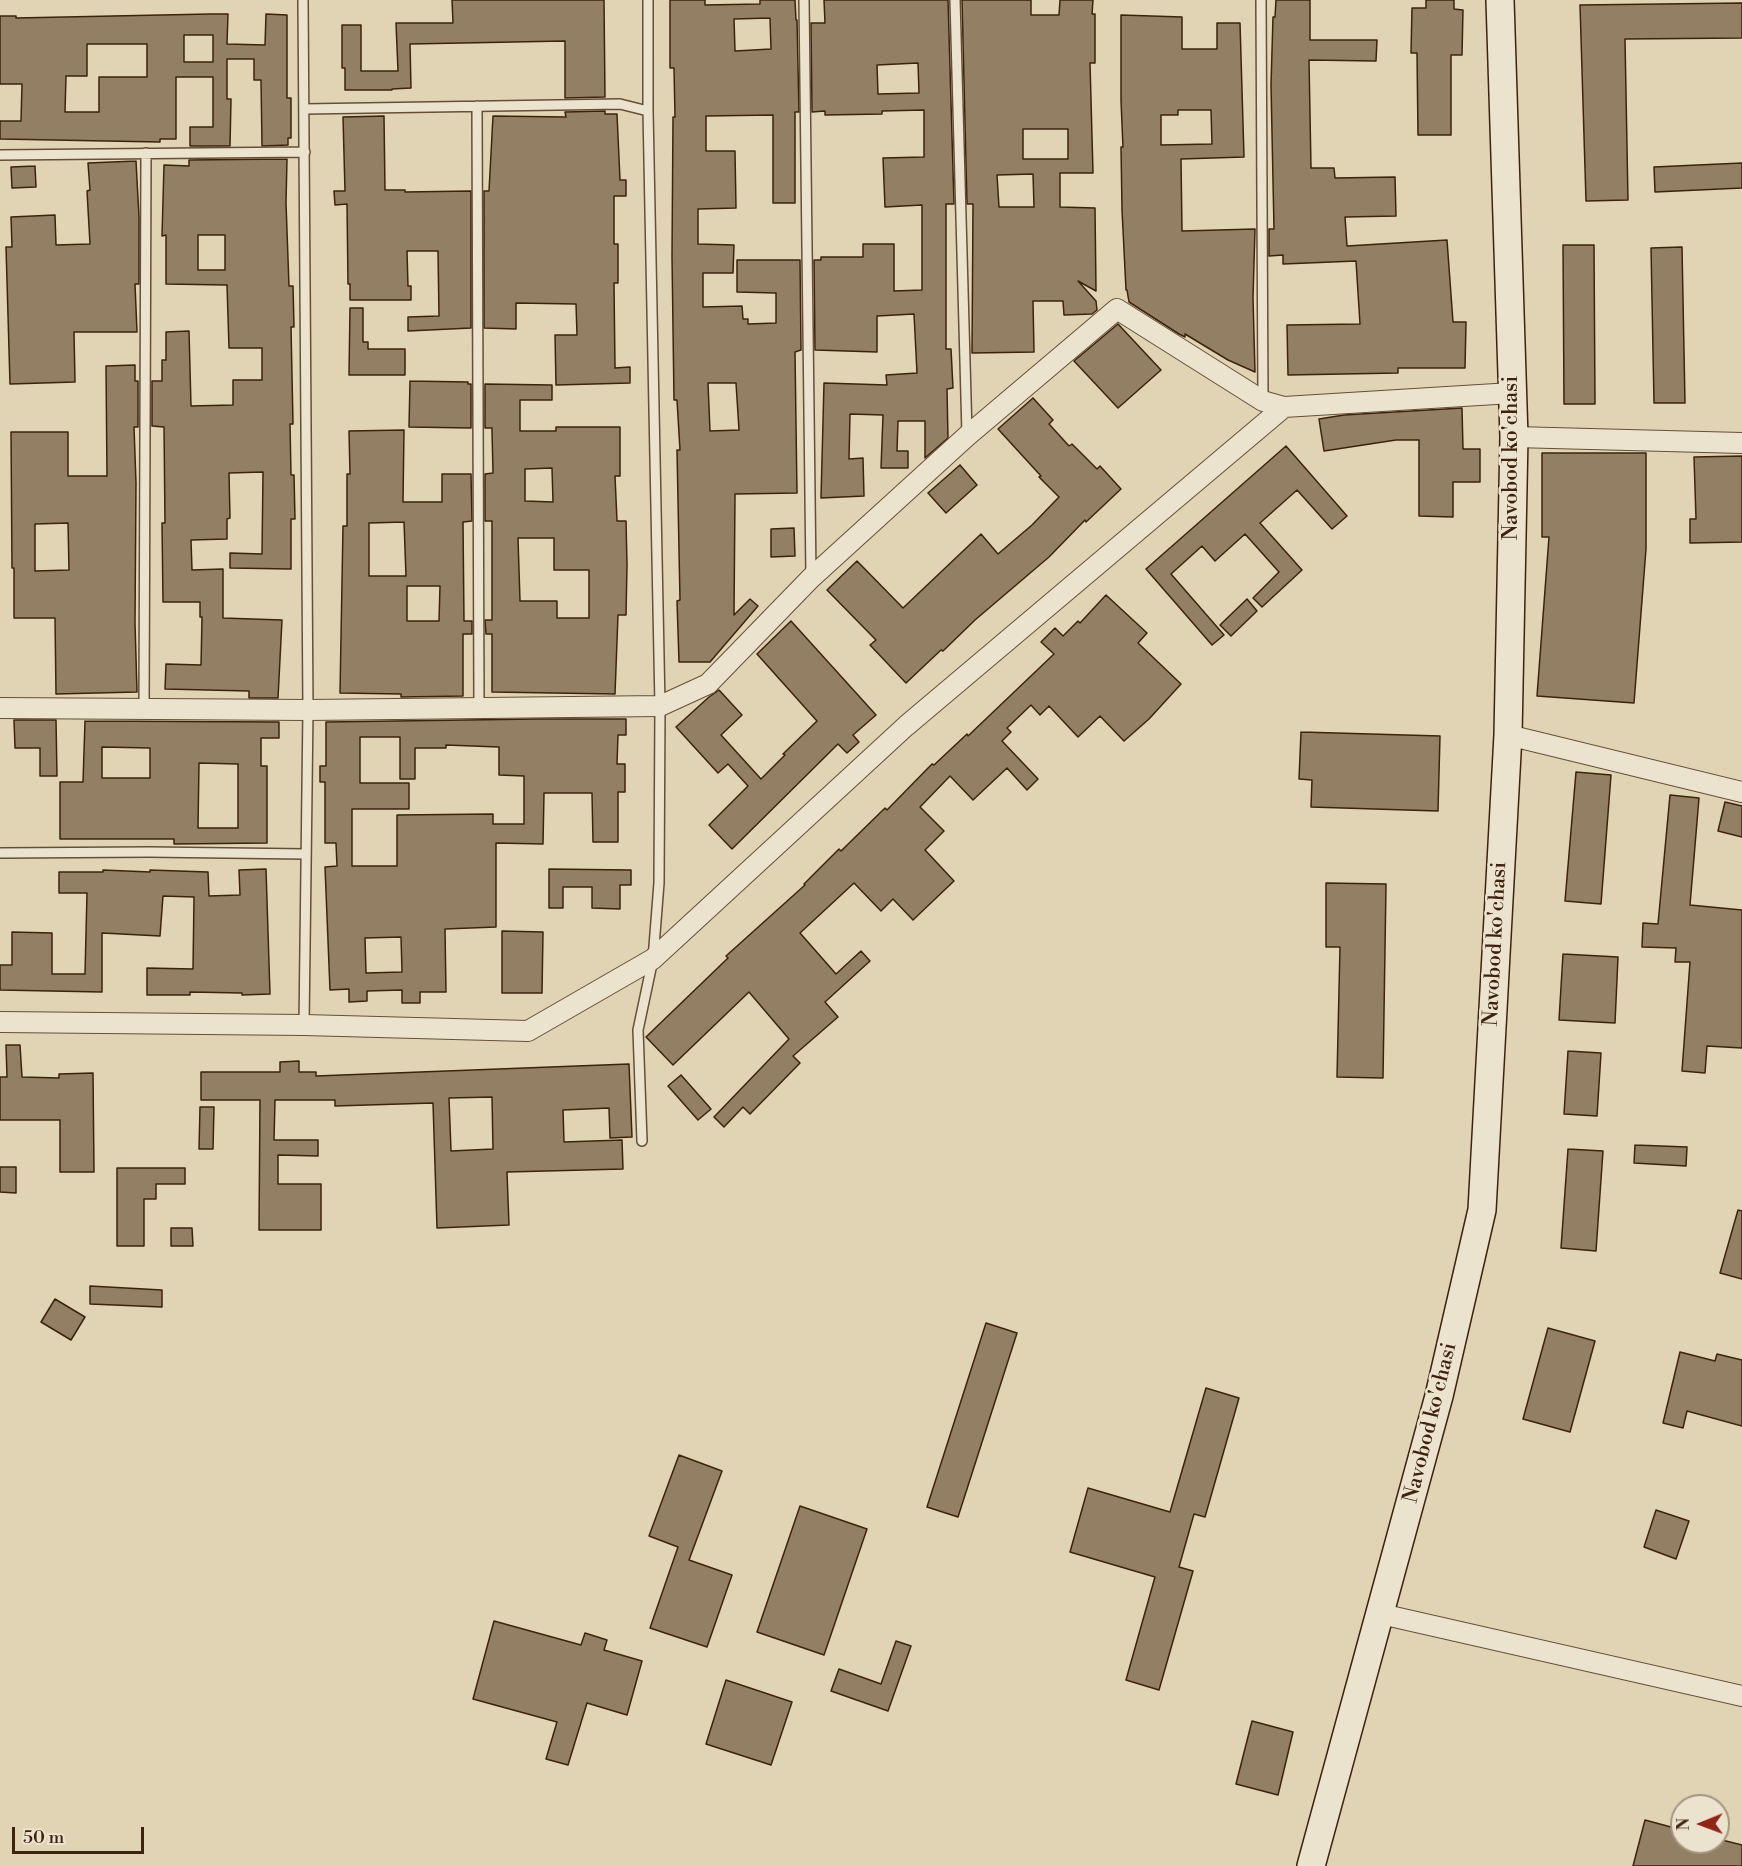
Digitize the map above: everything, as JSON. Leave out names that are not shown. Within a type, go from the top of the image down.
[{"type":"street","name":"Navobod ko'chasi","points":[[1311,1866],[1439,1396],[1482,1210],[1508,735],[1514,437],[1500,0]]},
{"type":"street","points":[[0,708],[308,710],[660,706],[708,684],[811,578],[967,436],[1117,309],[1263,401],[1284,406],[1512,393]]},
{"type":"street","points":[[0,1022],[304,1025],[528,1031],[653,959],[906,726],[1284,406]]},
{"type":"street","points":[[1514,437],[1742,443]]},
{"type":"street","points":[[1508,735],[1742,792]]},
{"type":"street","points":[[1381,1614],[1742,1696]]},
{"type":"lane","points":[[303,0],[308,710],[304,1025]]},
{"type":"lane","points":[[642,1141],[638,1030],[653,959],[659,883],[660,706],[648,111],[648,0]]},
{"type":"lane","points":[[804,0],[811,578]]},
{"type":"lane","points":[[955,0],[967,436]]},
{"type":"lane","points":[[1261,0],[1263,401]]},
{"type":"lane","points":[[304,109],[620,104],[648,111]]},
{"type":"lane","points":[[477,106],[479,708]]},
{"type":"lane","points":[[0,155],[304,152]]},
{"type":"lane","points":[[144,708],[146,153]]},
{"type":"lane","points":[[0,853],[306,854]]},
{"type":"building","points":[[452,0],[604,0],[605,97],[565,98],[565,41],[410,44],[411,88],[345,90],[345,68],[342,68],[342,25],[361,25],[361,71],[398,71],[396,23],[453,23]]},
{"type":"building","points":[[670,0],[705,0],[705,5],[760,4],[760,0],[795,0],[799,112],[795,112],[795,203],[773,203],[773,115],[706,116],[706,151],[735,151],[736,208],[698,209],[698,244],[734,245],[733,273],[703,273],[703,307],[742,306],[743,319],[748,319],[748,324],[776,323],[776,293],[737,292],[737,260],[800,260],[801,350],[795,352],[797,493],[735,494],[734,615],[750,599],[758,606],[710,662],[679,662],[677,450],[680,450],[677,400],[674,400],[672,256],[673,117],[675,117],[674,68],[670,68]],"holes":[[[770,18],[771,49],[735,51],[734,19]],[[708,383],[736,383],[739,430],[710,431]]]},
{"type":"building","points":[[824,0],[948,0],[954,204],[946,204],[946,349],[951,349],[953,388],[947,389],[948,438],[925,458],[925,421],[898,421],[897,451],[908,451],[908,468],[881,468],[883,415],[850,414],[849,459],[863,458],[864,496],[821,498],[824,383],[887,385],[886,375],[917,373],[914,314],[877,316],[877,352],[815,350],[814,260],[821,260],[821,257],[863,257],[863,244],[894,244],[894,291],[922,290],[922,205],[885,207],[883,158],[924,157],[924,110],[882,111],[882,114],[825,115],[825,111],[812,112],[811,23],[825,23]],"holes":[[[918,63],[919,93],[878,94],[877,65]]]},
{"type":"building","points":[[962,0],[1031,0],[1031,15],[1059,15],[1060,0],[1093,0],[1095,63],[1090,63],[1093,173],[1060,173],[1060,207],[1095,208],[1096,291],[1078,281],[1096,301],[1097,310],[1092,314],[1064,315],[1063,301],[1033,301],[1034,352],[972,353],[973,204],[967,204]],"holes":[[[1023,129],[1068,129],[1068,159],[1023,159]],[[1033,174],[1034,207],[999,207],[997,175]]]},
{"type":"building","points":[[1276,0],[1310,0],[1310,40],[1377,40],[1376,61],[1309,60],[1311,168],[1334,168],[1335,178],[1395,177],[1396,216],[1345,217],[1347,246],[1447,240],[1453,322],[1466,322],[1465,368],[1398,368],[1398,373],[1288,375],[1287,325],[1360,324],[1356,261],[1283,264],[1283,255],[1269,256],[1269,229],[1274,229],[1271,85],[1273,17],[1275,17]]},
{"type":"building","points":[[1426,0],[1454,0],[1454,9],[1463,10],[1462,55],[1451,55],[1451,135],[1418,135],[1417,53],[1411,53],[1412,8],[1426,8]]},
{"type":"building","points":[[1742,3],[1742,38],[1625,39],[1628,200],[1586,201],[1580,5]]},
{"type":"building","points":[[228,14],[227,44],[265,45],[266,14],[287,15],[287,98],[291,98],[291,138],[288,138],[288,145],[262,146],[261,80],[254,80],[254,59],[227,59],[227,99],[231,99],[230,146],[190,146],[190,127],[213,127],[213,77],[176,77],[176,139],[160,139],[160,142],[0,139],[0,121],[21,121],[22,84],[0,84],[0,16],[16,16],[16,18]],"holes":[[[184,35],[213,35],[213,62],[184,62]],[[87,44],[147,44],[147,77],[99,77],[99,112],[65,112],[66,76],[87,76]]]},
{"type":"building","points":[[1121,15],[1182,17],[1182,49],[1217,49],[1217,23],[1240,23],[1244,157],[1181,159],[1182,231],[1255,229],[1253,298],[1255,372],[1228,360],[1185,334],[1185,337],[1179,334],[1129,302],[1126,290],[1122,210]],"holes":[[[1178,110],[1211,110],[1212,144],[1161,145],[1161,115],[1178,115]]]},
{"type":"building","points":[[605,111],[605,114],[617,114],[620,180],[626,180],[626,196],[614,196],[614,244],[618,244],[618,283],[614,283],[615,368],[630,367],[630,383],[556,385],[555,335],[577,335],[576,304],[516,303],[516,329],[484,328],[484,191],[489,191],[493,116],[566,117],[565,112]]},
{"type":"building","points":[[384,116],[385,190],[471,191],[471,328],[408,331],[408,317],[439,316],[438,251],[407,251],[408,286],[411,286],[411,300],[350,300],[347,204],[335,205],[334,191],[345,191],[343,117]]},
{"type":"building","points":[[287,159],[289,286],[293,286],[294,327],[291,327],[293,424],[290,424],[295,519],[291,519],[291,569],[230,568],[230,553],[262,554],[263,472],[229,473],[230,518],[227,519],[227,539],[191,540],[192,570],[223,569],[223,618],[282,620],[278,698],[249,698],[249,691],[165,689],[166,664],[201,665],[202,617],[200,617],[200,602],[163,602],[164,427],[152,426],[152,381],[162,381],[162,360],[166,360],[166,332],[189,331],[191,406],[233,405],[233,380],[262,380],[262,348],[229,348],[227,285],[166,284],[166,235],[162,236],[164,165],[189,166],[189,160]],"holes":[[[198,235],[225,235],[225,270],[198,270]]]},
{"type":"building","points":[[136,161],[139,217],[139,284],[135,284],[137,332],[74,332],[75,382],[10,384],[6,247],[12,247],[11,217],[55,215],[56,245],[90,244],[88,163]]},
{"type":"building","points":[[1742,163],[1742,188],[1655,192],[1654,167]]},
{"type":"building","points":[[35,166],[36,187],[12,188],[11,167]]},
{"type":"building","points":[[1563,245],[1594,245],[1595,404],[1564,404]]},
{"type":"building","points":[[1682,247],[1685,403],[1654,403],[1651,248]]},
{"type":"building","points":[[350,308],[363,308],[363,342],[368,342],[368,349],[405,349],[405,375],[349,375]]},
{"type":"building","points":[[1118,324],[1161,370],[1118,408],[1074,361]]},
{"type":"building","points":[[135,365],[135,381],[138,381],[138,427],[134,427],[137,692],[56,694],[55,618],[14,618],[11,432],[68,432],[68,476],[107,476],[106,366]],"holes":[[[68,523],[69,570],[35,571],[35,524]]]},
{"type":"building","points":[[410,381],[468,382],[471,384],[471,428],[409,427]]},
{"type":"building","points":[[485,384],[552,385],[552,400],[520,400],[520,431],[556,431],[556,427],[620,427],[620,476],[615,476],[617,521],[626,521],[627,565],[626,615],[618,615],[615,694],[492,692],[492,634],[486,634],[485,620],[492,620],[492,521],[485,521],[485,474],[493,473],[492,428],[485,428]],"holes":[[[552,468],[553,502],[525,501],[525,469]],[[518,538],[554,538],[554,570],[589,570],[589,618],[557,618],[557,601],[520,601]]]},
{"type":"building","points":[[1033,398],[1053,420],[1049,424],[1069,446],[1072,444],[1097,469],[1100,466],[1121,489],[1086,522],[1085,520],[1049,557],[906,683],[870,645],[876,640],[827,590],[857,561],[903,608],[981,534],[998,554],[1032,525],[1059,497],[998,429]]},
{"type":"building","points":[[1462,408],[1463,449],[1480,449],[1480,482],[1453,482],[1453,517],[1419,516],[1419,440],[1396,440],[1324,451],[1319,419],[1344,415]]},
{"type":"building","points":[[404,430],[403,502],[442,502],[442,474],[471,474],[472,521],[463,522],[464,621],[472,621],[472,634],[463,634],[463,696],[401,697],[401,694],[340,693],[343,526],[347,526],[347,474],[350,474],[349,431]],"holes":[[[404,522],[406,576],[369,576],[369,523]],[[407,586],[440,586],[439,621],[407,621]]]},
{"type":"building","points":[[1286,446],[1347,516],[1332,529],[1297,490],[1260,523],[1302,570],[1262,607],[1253,598],[1279,572],[1245,534],[1215,561],[1202,546],[1171,574],[1224,635],[1212,645],[1146,569]]},
{"type":"building","points":[[1542,453],[1646,453],[1646,549],[1634,703],[1537,696],[1549,537],[1542,537]]},
{"type":"building","points":[[1742,456],[1742,542],[1690,543],[1690,519],[1696,519],[1694,457]]},
{"type":"building","points":[[960,465],[977,485],[946,513],[928,493]]},
{"type":"building","points":[[794,528],[795,556],[771,557],[771,529]]},
{"type":"building","points":[[1106,595],[1147,633],[1138,643],[1181,684],[1149,719],[1124,741],[1100,716],[1078,737],[1049,706],[1040,715],[1031,705],[1007,728],[1011,732],[1002,741],[1038,779],[1027,790],[1007,768],[973,800],[950,776],[920,807],[944,831],[925,850],[954,881],[913,920],[893,899],[881,911],[854,883],[800,933],[836,974],[861,951],[870,961],[825,1002],[838,1017],[793,1056],[800,1063],[750,1114],[743,1107],[724,1127],[714,1117],[789,1039],[749,992],[673,1065],[646,1037],[728,958],[726,956],[805,885],[839,849],[841,851],[885,808],[887,810],[932,764],[934,765],[967,734],[968,736],[1054,654],[1041,642],[1055,628],[1063,636],[1078,621],[1080,623]]},
{"type":"building","points":[[1247,599],[1257,611],[1231,636],[1220,625]]},
{"type":"building","points":[[791,621],[876,715],[853,735],[859,742],[847,753],[838,744],[732,849],[709,825],[748,786],[728,764],[718,773],[676,727],[719,690],[742,715],[721,735],[761,779],[817,721],[757,654]]},
{"type":"building","points":[[626,719],[626,735],[618,735],[617,764],[625,764],[625,792],[618,792],[618,842],[593,842],[592,793],[544,793],[543,844],[496,843],[496,927],[445,929],[446,992],[420,992],[420,1003],[402,1003],[402,990],[367,991],[367,1001],[349,1002],[349,989],[330,990],[325,867],[337,866],[336,843],[325,843],[325,782],[320,782],[320,766],[326,766],[326,722]],"holes":[[[360,737],[400,737],[400,779],[415,779],[415,748],[446,748],[446,745],[499,747],[499,775],[524,776],[524,824],[493,824],[493,814],[397,815],[397,866],[352,866],[352,809],[409,809],[409,783],[360,783]],[[401,937],[402,972],[366,973],[365,938]]]},
{"type":"building","points":[[14,720],[56,720],[57,776],[40,776],[40,748],[15,748]]},
{"type":"building","points":[[85,721],[279,722],[279,738],[261,738],[261,766],[267,766],[267,843],[174,844],[174,839],[60,839],[60,782],[83,782]],"holes":[[[102,747],[150,748],[150,778],[102,778]],[[199,763],[238,764],[238,828],[198,828]]]},
{"type":"building","points":[[1301,732],[1440,736],[1438,811],[1311,807],[1312,780],[1299,779]]},
{"type":"building","points":[[1576,772],[1611,775],[1601,904],[1565,901]]},
{"type":"building","points":[[1670,795],[1699,798],[1690,905],[1742,910],[1742,1048],[1707,1046],[1705,1073],[1682,1071],[1690,962],[1675,962],[1676,948],[1642,947],[1643,923],[1658,924]]},
{"type":"building","points":[[1725,802],[1742,806],[1742,837],[1718,831]]},
{"type":"building","points":[[266,869],[270,994],[190,992],[190,995],[147,995],[147,968],[193,969],[194,897],[163,896],[160,936],[102,933],[102,992],[0,990],[0,965],[12,965],[12,932],[52,933],[52,974],[85,974],[87,893],[59,893],[59,872],[103,872],[103,870],[150,872],[150,870],[208,872],[209,896],[240,895],[239,870]]},
{"type":"building","points":[[549,869],[631,870],[631,885],[620,885],[620,909],[592,908],[592,887],[563,887],[563,908],[549,908]]},
{"type":"building","points":[[1326,883],[1386,884],[1383,1078],[1337,1077],[1340,947],[1326,947]]},
{"type":"building","points":[[502,931],[543,932],[542,993],[502,993]]},
{"type":"building","points":[[1563,954],[1618,957],[1615,1023],[1559,1020]]},
{"type":"building","points":[[6,1045],[20,1045],[22,1077],[59,1078],[59,1074],[93,1073],[94,1172],[60,1172],[60,1120],[0,1120],[0,1077],[7,1077]]},
{"type":"building","points":[[1568,1051],[1601,1053],[1597,1116],[1564,1114]]},
{"type":"building","points":[[299,1061],[299,1072],[316,1072],[316,1076],[629,1064],[632,1137],[610,1138],[609,1108],[563,1110],[564,1142],[622,1140],[623,1169],[507,1172],[509,1225],[437,1228],[433,1103],[335,1106],[335,1100],[275,1100],[274,1140],[318,1140],[318,1156],[278,1155],[278,1184],[321,1184],[321,1230],[259,1230],[260,1100],[201,1100],[201,1072],[280,1072],[280,1062]],"holes":[[[492,1097],[493,1149],[451,1151],[449,1098]]]},
{"type":"building","points":[[681,1075],[711,1109],[698,1120],[668,1086]]},
{"type":"building","points":[[200,1107],[214,1107],[213,1149],[199,1149]]},
{"type":"building","points":[[1635,1145],[1687,1147],[1686,1166],[1634,1163]]},
{"type":"building","points":[[1568,1149],[1603,1151],[1596,1251],[1561,1248]]},
{"type":"building","points":[[0,1167],[16,1167],[16,1193],[0,1192]]},
{"type":"building","points":[[117,1168],[185,1168],[185,1184],[156,1184],[156,1199],[144,1199],[144,1246],[117,1246]]},
{"type":"building","points":[[1738,1210],[1742,1211],[1742,1279],[1720,1273]]},
{"type":"building","points":[[171,1228],[192,1228],[193,1246],[171,1246]]},
{"type":"building","points":[[90,1286],[162,1290],[162,1307],[90,1304]]},
{"type":"building","points":[[55,1299],[85,1317],[71,1340],[41,1322]]},
{"type":"building","points":[[986,1323],[1017,1333],[958,1517],[927,1507]]},
{"type":"building","points":[[1548,1328],[1595,1341],[1570,1432],[1523,1419]]},
{"type":"building","points":[[1680,1352],[1715,1361],[1717,1354],[1742,1360],[1742,1426],[1687,1411],[1683,1428],[1663,1423]]},
{"type":"building","points":[[1206,1388],[1239,1398],[1205,1517],[1194,1514],[1179,1567],[1193,1571],[1159,1690],[1126,1680],[1155,1577],[1070,1552],[1088,1488],[1170,1512]]},
{"type":"building","points":[[679,1455],[722,1471],[689,1560],[732,1575],[707,1647],[650,1628],[678,1547],[649,1536]]},
{"type":"building","points":[[800,1506],[867,1529],[824,1655],[757,1632]]},
{"type":"building","points":[[1656,1510],[1689,1521],[1676,1559],[1644,1547]]},
{"type":"building","points":[[494,1621],[581,1645],[585,1633],[607,1640],[604,1650],[642,1661],[627,1715],[587,1703],[568,1765],[546,1759],[557,1722],[473,1699]]},
{"type":"building","points":[[896,1641],[911,1646],[888,1711],[831,1691],[839,1669],[881,1684]]},
{"type":"building","points":[[726,1680],[792,1702],[771,1765],[706,1744]]},
{"type":"building","points":[[1252,1721],[1293,1732],[1278,1795],[1236,1784]]},
{"type":"building","points":[[1645,1820],[1670,1827],[1670,1854],[1730,1854],[1730,1842],[1742,1845],[1742,1866],[1633,1866]]}]
